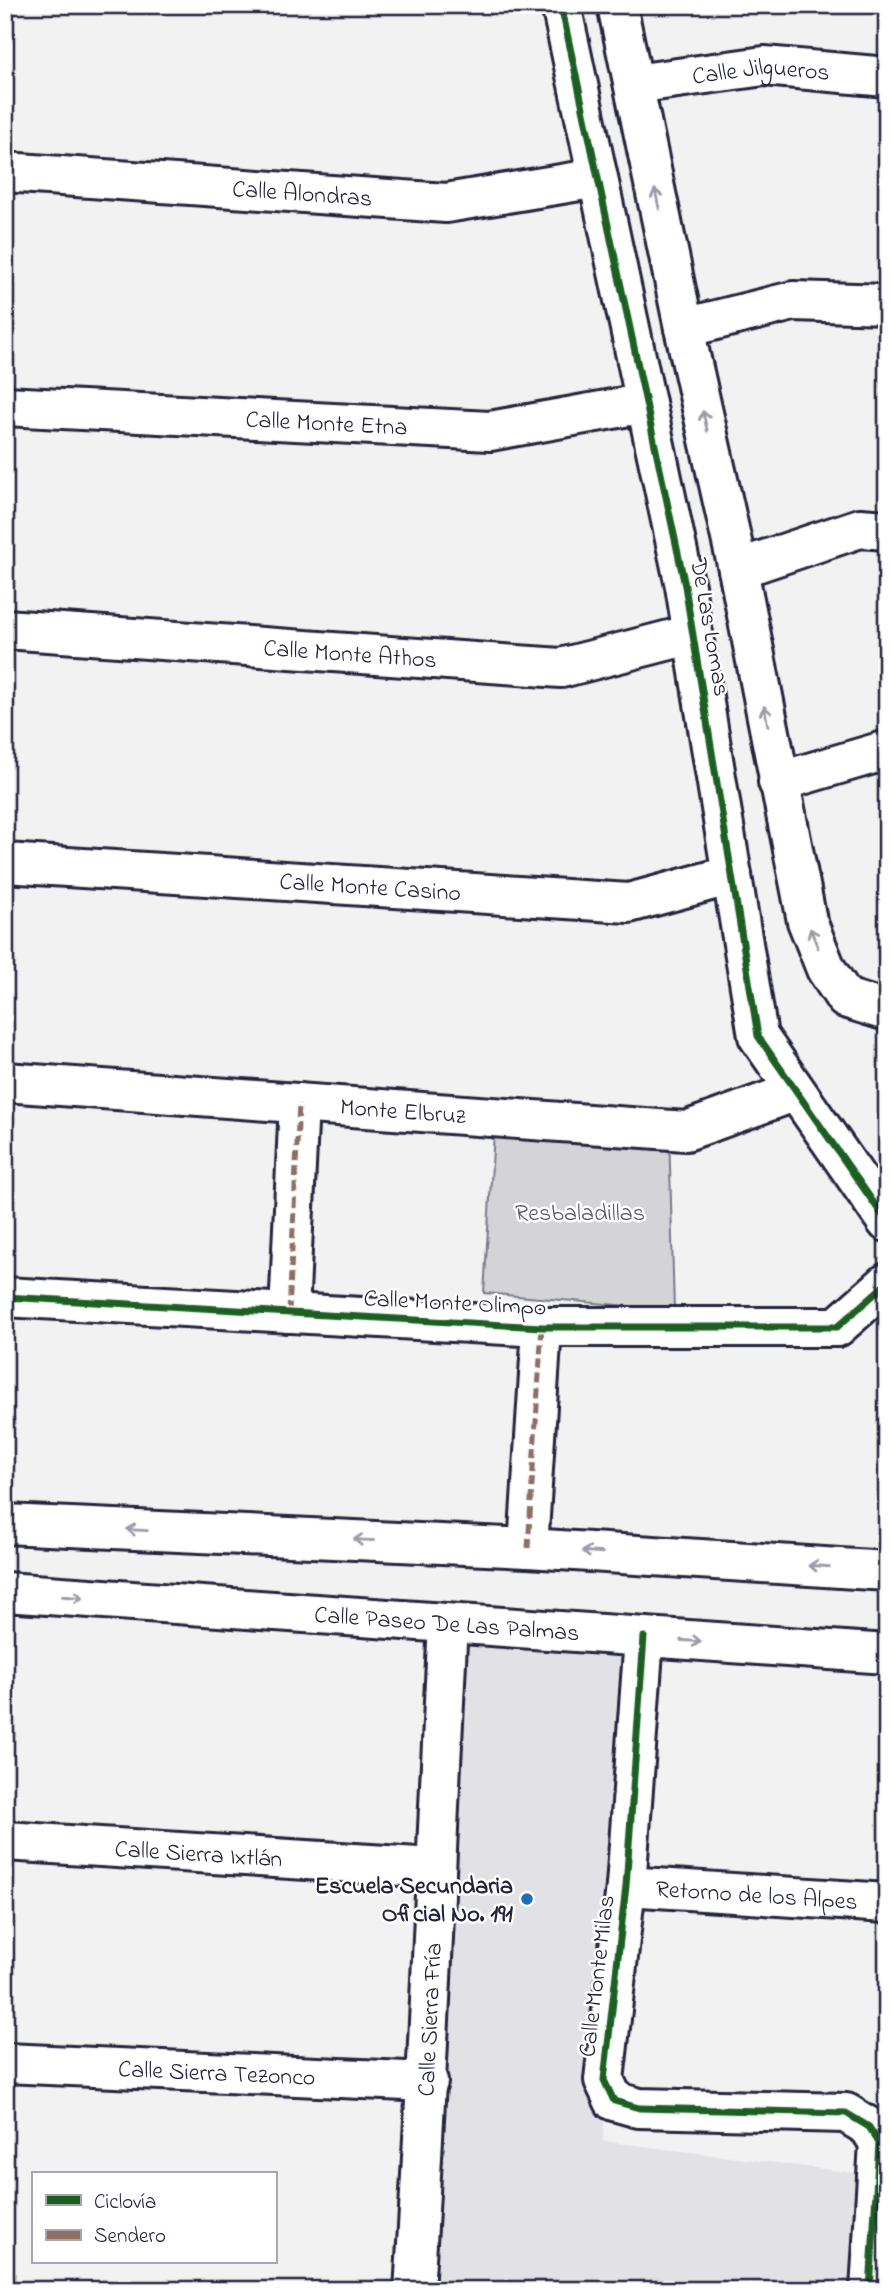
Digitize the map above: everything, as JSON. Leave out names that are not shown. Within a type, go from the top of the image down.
[{"type":"street","name":"De Las Lomas","points":[[561,5],[693,634],[758,1036],[794,1092],[887,1223]]},
{"type":"street","name":"De Las Lomas","points":[[617,5],[684,328],[738,569],[807,921],[826,969],[845,998],[887,1011]]},
{"type":"street","name":"Calle Jilgueros","points":[[634,84],[764,66],[887,77]]},
{"type":"street","name":"Calle Alondras","points":[[5,172],[446,202],[598,178]]},
{"type":"street","points":[[684,328],[793,301],[887,304]]},
{"type":"street","name":"Calle Monte Etna","points":[[5,406],[490,431],[646,403]]},
{"type":"street","points":[[665,491],[718,477]]},
{"type":"street","points":[[738,569],[860,528],[887,530]]},
{"type":"street","name":"Calle Monte Athos","points":[[5,629],[561,668],[693,634]]},
{"type":"street","points":[[778,782],[887,750]]},
{"type":"street","name":"Calle Monte Casino","points":[[5,863],[629,903],[732,875]]},
{"type":"street","name":"Monte Elbruz","points":[[5,1082],[686,1131],[794,1092]]},
{"type":"street","points":[[289,1312],[299,1102]]},
{"type":"street","name":"Calle Monte Olimpo","points":[[5,1297],[542,1327],[837,1327],[887,1283]]},
{"type":"street","points":[[528,1548],[542,1327]]},
{"type":"street","points":[[5,1524],[528,1548],[887,1571]]},
{"type":"street","name":"Calle Paseo De Las Palmas","points":[[5,1592],[887,1654]]},
{"type":"street","name":"Calle Sierra Fría","points":[[414,2290],[428,2082],[434,1868],[449,1624]]},
{"type":"street","name":"Calle Monte Milas","points":[[644,1637],[626,1886],[604,2080],[614,2101],[639,2108],[846,2113],[869,2127],[883,2143],[870,2290]]},
{"type":"street","name":"Calle Sierra Ixtlán","points":[[5,1842],[434,1868]]},
{"type":"street","name":"Retorno de los Alpes","points":[[626,1886],[887,1903]]},
{"type":"street","name":"Calle Sierra Tezonco","points":[[5,2063],[428,2082]]},
{"type":"shaded area","name":"Escuela Secundaria Oficial No. 191","points":[[453,1645],[624,1657],[603,2141],[869,2175],[861,2290],[420,2290]]},
{"type":"green space","name":"Resbaladillas","points":[[495,1117],[669,1130],[674,1310],[484,1293]]},
{"type":"marked path","points":[[289,1313],[299,1103]]},
{"type":"marked path","points":[[528,1548],[542,1327]]},
{"type":"cycle path","points":[[561,5],[685,586],[758,1036],[887,1222]]},
{"type":"cycle path","points":[[5,1297],[542,1327],[837,1327],[887,1283]]},
{"type":"cycle path","points":[[644,1637],[626,1886],[604,2080],[614,2101],[639,2108],[846,2113],[869,2127],[879,2143],[870,2290]]},
{"type":"place","name":"Escuela Secundaria Oficial No. 191","points":[[527,1899]]}]
